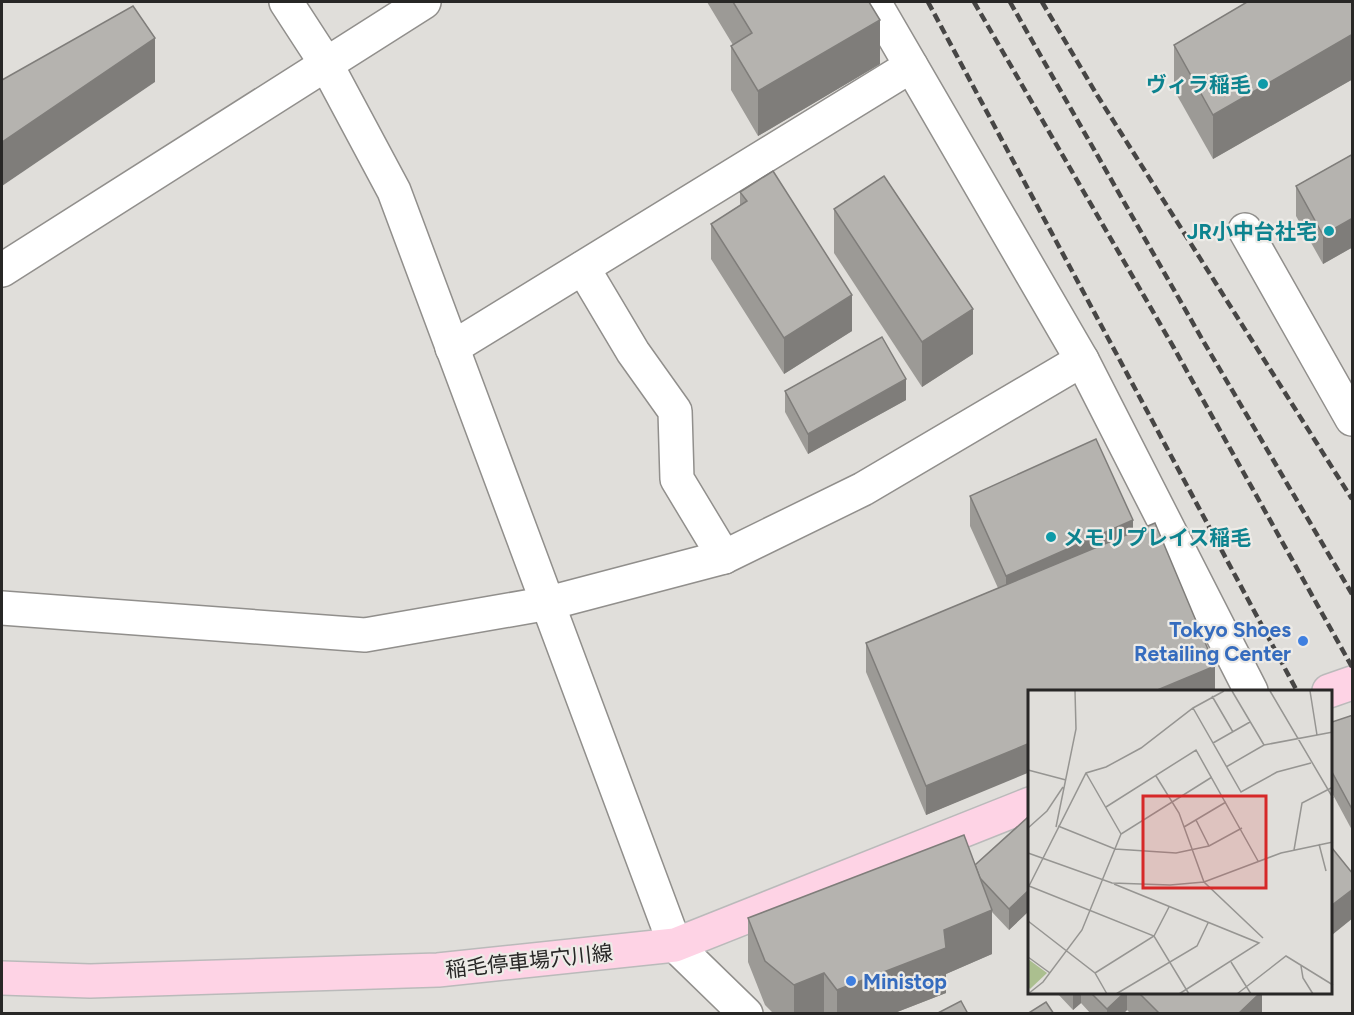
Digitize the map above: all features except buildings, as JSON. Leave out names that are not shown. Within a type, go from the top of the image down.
[{"type":"main road","points":[[1332,690],[1353,683]]},
{"type":"main road","name":"稲毛停車場穴川線","points":[[2,978],[90,981],[438,970],[675,945],[1028,805]]},
{"type":"street","points":[[286,2],[325,62],[394,191],[675,945],[746,1014]]},
{"type":"street","points":[[2,270],[325,62],[424,2]]},
{"type":"street","points":[[874,2],[1082,360],[1250,690]]},
{"type":"street","points":[[452,348],[911,66]]},
{"type":"street","points":[[1245,231],[1353,419]]},
{"type":"street","points":[[582,268],[633,352],[675,411],[677,479],[724,557]]},
{"type":"street","points":[[2,608],[365,634],[549,603],[724,557],[863,489],[1082,360]]},
{"type":"railway","points":[[928,2],[1296,690]]},
{"type":"railway","points":[[974,2],[1174,348],[1352,667]]},
{"type":"railway","points":[[1010,2],[1202,339],[1352,594]]},
{"type":"railway","points":[[1042,2],[1097,95],[1352,499]]},
{"type":"place","name":"ヴィラ稲毛","points":[[1263,84]]},
{"type":"place","name":"JR小中台社宅","points":[[1329,231]]},
{"type":"place","name":"メモリプレイス稲毛","points":[[1051,537]]},
{"type":"place","name":"Tokyo Shoes Retailing Center","points":[[1303,641]]},
{"type":"place","name":"Ministop","points":[[851,981]]}]
